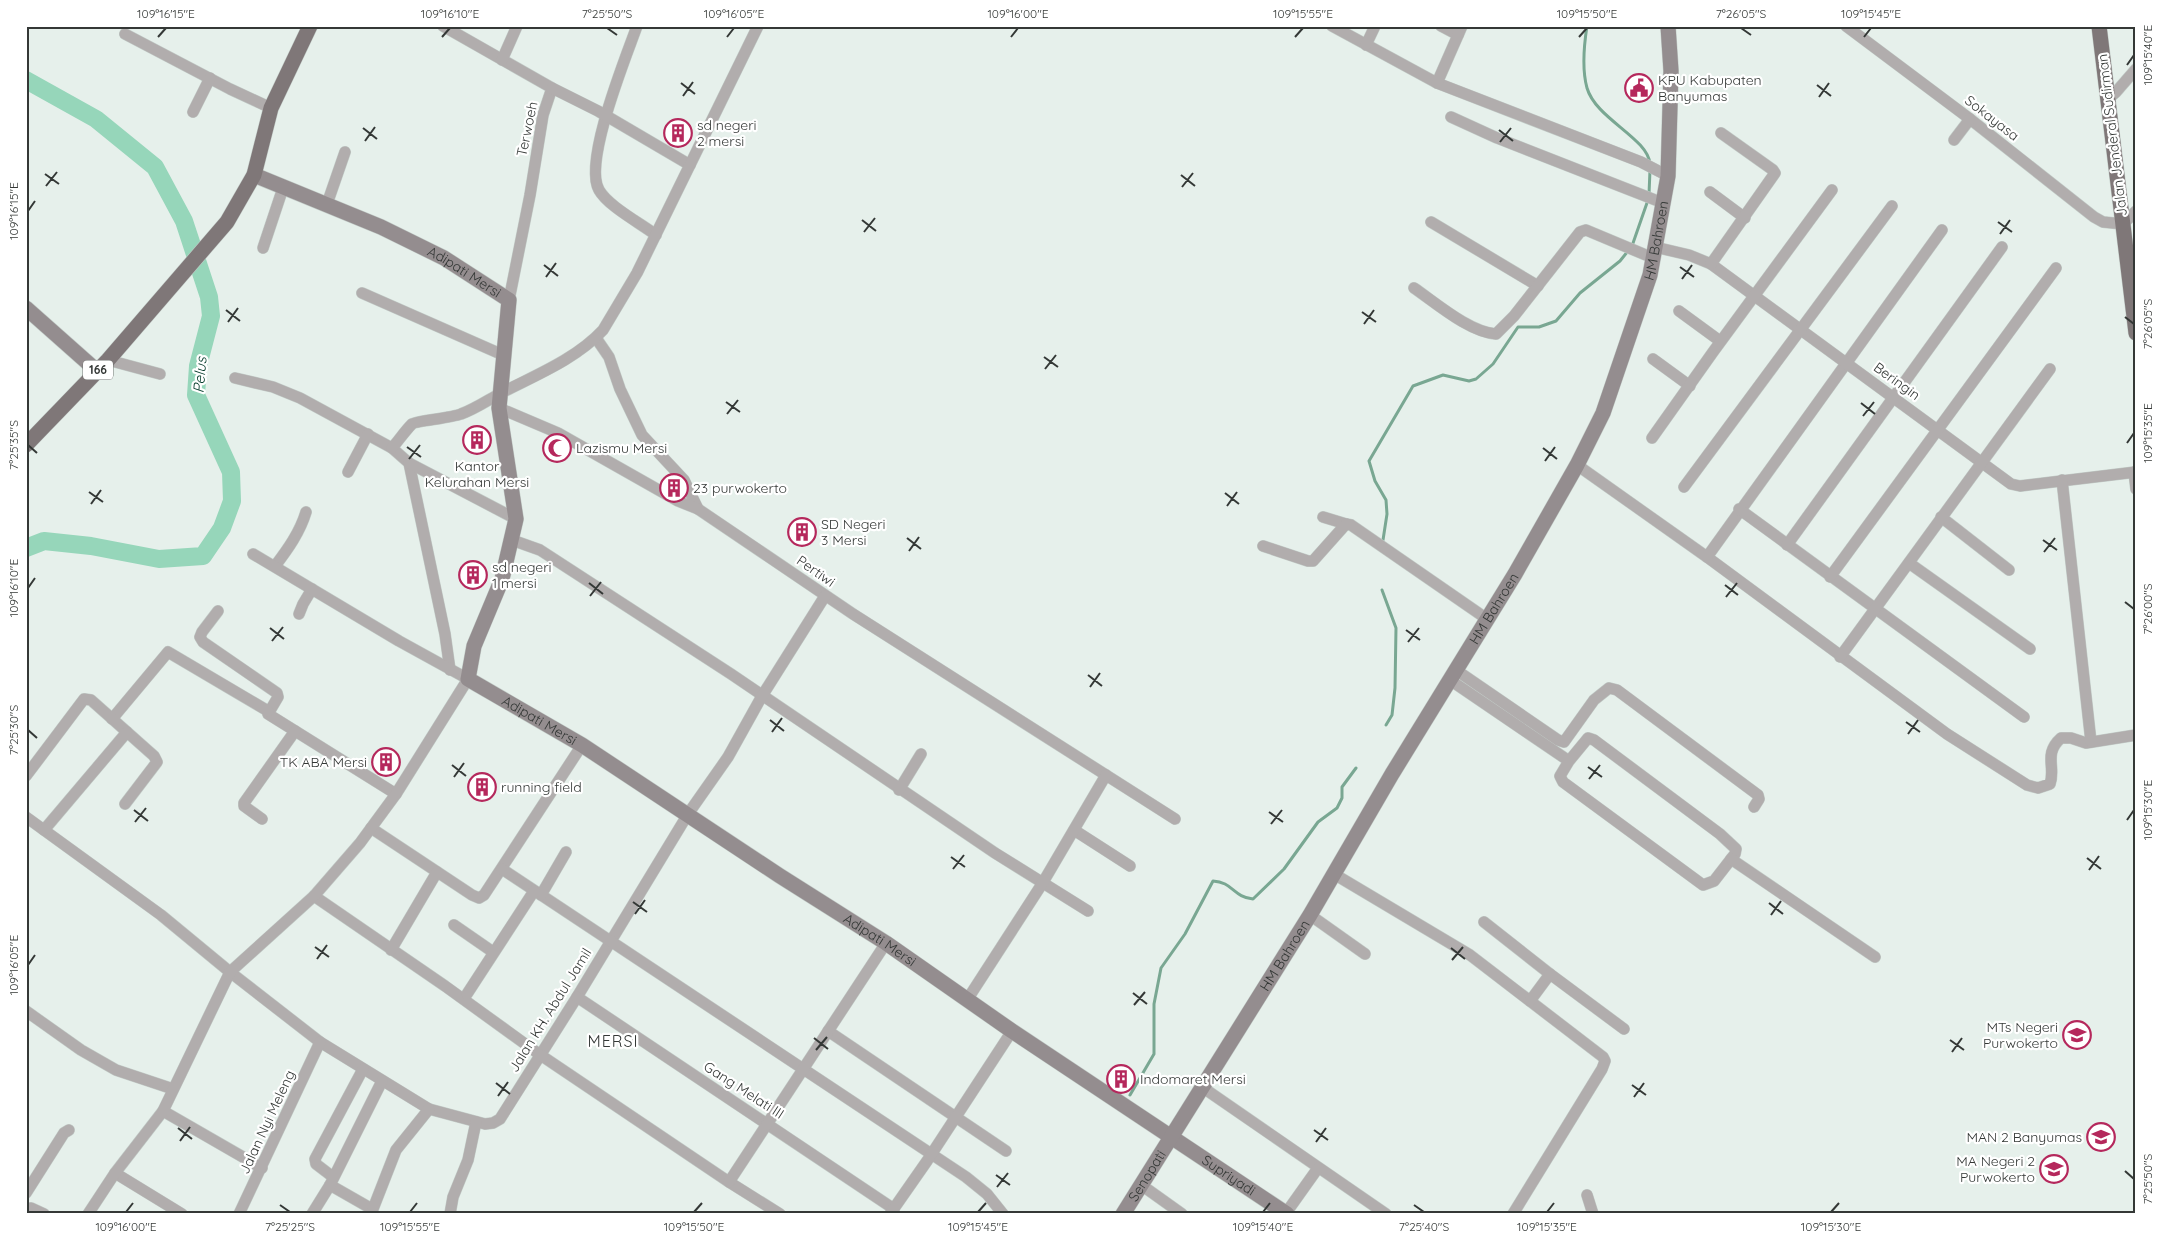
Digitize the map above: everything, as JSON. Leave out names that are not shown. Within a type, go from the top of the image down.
[{"type":"main road","name":"166","points":[[26,445],[108,360],[166,291],[228,222],[254,175],[271,108],[310,26]]},
{"type":"main road","name":"Jalan Jenderal Sudirman","points":[[2099,26],[2136,333]]},
{"type":"street","name":"Terwoeh","points":[[443,26],[552,88],[543,116],[530,195],[509,300]]},
{"type":"street","points":[[502,60],[517,26]]},
{"type":"street","points":[[637,26],[602,113],[597,151],[597,186],[610,202],[656,235]]},
{"type":"street","points":[[392,448],[412,424],[417,422],[438,420],[503,405],[520,384],[596,338],[603,330],[637,273],[758,26]]},
{"type":"street","points":[[1332,26],[1437,83],[1641,162],[1664,174]]},
{"type":"street","points":[[1366,45],[1375,26]]},
{"type":"street","points":[[1437,83],[1460,31],[1441,26]]},
{"type":"street","name":"HM Bahroen","points":[[1171,1138],[1310,915],[1487,620],[1577,465],[1603,413],[1646,288],[1650,253],[1664,174],[1671,108],[1668,26]]},
{"type":"street","name":"Sokayasa","points":[[1846,26],[1970,119],[2094,217],[2103,222],[2123,224]]},
{"type":"street","points":[[125,34],[271,108]]},
{"type":"street","points":[[2108,99],[2136,69]]},
{"type":"street","points":[[193,112],[210,78]]},
{"type":"street","points":[[552,88],[602,113],[690,165]]},
{"type":"street","points":[[1451,117],[1497,138],[1659,201]]},
{"type":"street","points":[[1954,140],[1970,119]]},
{"type":"street","points":[[1711,264],[1745,218],[1775,172],[1721,133]]},
{"type":"street","points":[[327,204],[345,152]]},
{"type":"street","name":"Adipati Mersi","points":[[254,175],[381,227],[444,258],[509,300],[504,355],[503,405],[520,542],[474,646],[475,683],[582,745],[780,876],[886,943],[1171,1138]]},
{"type":"street","points":[[263,248],[283,188]]},
{"type":"street","points":[[1652,438],[1720,341],[1832,190]]},
{"type":"street","points":[[1710,192],[1745,218]]},
{"type":"street","points":[[1684,487],[1892,206]]},
{"type":"street","points":[[2123,224],[2136,211]]},
{"type":"street","points":[[1414,288],[1472,326],[1487,333],[1496,334],[1514,316],[1538,286],[1431,222]]},
{"type":"street","name":"Beringin","points":[[1538,286],[1580,232],[1586,230],[1620,244],[1650,253],[1689,255],[1711,264],[1755,295],[2015,486],[2135,472]]},
{"type":"street","points":[[1707,557],[1739,509],[1942,230]]},
{"type":"street","points":[[1787,545],[2002,247]]},
{"type":"street","points":[[1830,577],[2056,268]]},
{"type":"street","points":[[362,294],[504,355]]},
{"type":"street","points":[[26,308],[97,371]]},
{"type":"street","points":[[1679,311],[1720,341]]},
{"type":"street","points":[[596,338],[609,357],[620,389],[642,435],[684,480],[698,509]]},
{"type":"street","points":[[1653,359],[1690,386]]},
{"type":"street","points":[[108,360],[160,374]]},
{"type":"street","points":[[1840,657],[2050,369]]},
{"type":"street","points":[[235,378],[273,386],[300,398],[392,448],[409,463],[516,519]]},
{"type":"street","name":"Pertiwi","points":[[503,405],[526,419],[558,433],[678,501],[698,509],[825,596],[1175,819]]},
{"type":"street","points":[[348,472],[368,434]]},
{"type":"street","points":[[409,463],[443,625],[450,670]]},
{"type":"street","points":[[1577,465],[1707,557],[1840,657],[1947,734],[2027,785],[2038,788],[2050,784],[2050,756],[2053,748],[2061,738],[2065,737],[2086,743],[2136,735]]},
{"type":"street","points":[[2135,472],[2136,489]]},
{"type":"street","points":[[2062,480],[2073,559],[2092,742]]},
{"type":"street","points":[[1739,509],[2024,717]]},
{"type":"street","points":[[275,566],[288,549],[303,523],[306,512]]},
{"type":"street","points":[[1323,517],[1359,529],[1487,620]]},
{"type":"street","points":[[1941,517],[2009,570]]},
{"type":"street","points":[[1263,546],[1313,561],[1346,524]]},
{"type":"street","points":[[520,542],[731,674],[899,790],[1042,884],[1088,911]]},
{"type":"street","points":[[88,1214],[168,1114],[173,1089],[235,976],[316,898],[376,831],[396,794],[475,683],[253,554]]},
{"type":"street","points":[[1909,563],[2030,649]]},
{"type":"street","points":[[299,614],[312,589]]},
{"type":"street","name":"Jalan KH. Abdul Jamil","points":[[26,817],[161,915],[320,1042],[430,1110],[476,1122],[493,1123],[500,1119],[611,942],[688,814],[728,757],[762,696],[825,596]]},
{"type":"street","points":[[218,611],[200,637],[203,642],[277,693],[278,698],[268,711]]},
{"type":"street","points":[[112,719],[168,652],[268,711],[268,715],[396,794]]},
{"type":"street","points":[[1453,675],[1569,761]]},
{"type":"street","points":[[1453,675],[1564,742],[1594,700],[1609,688],[1617,690],[1758,795],[1759,799],[1754,807]]},
{"type":"street","points":[[26,776],[84,699],[90,700],[154,756],[157,762],[125,804]]},
{"type":"street","points":[[262,819],[244,806],[244,803],[295,731]]},
{"type":"street","points":[[44,830],[127,732]]},
{"type":"street","points":[[1588,738],[1594,740],[1726,839],[1736,850],[1731,859],[1714,881],[1703,885],[1563,782],[1560,776],[1569,761],[1588,738]]},
{"type":"street","points":[[376,831],[472,896],[479,898],[484,895],[502,869],[582,745]]},
{"type":"street","points":[[899,790],[921,754]]},
{"type":"street","points":[[967,1000],[1042,884],[1106,775]]},
{"type":"street","points":[[1074,830],[1130,866]]},
{"type":"street","points":[[467,994],[493,952],[566,852]]},
{"type":"street","points":[[1731,859],[1875,957]]},
{"type":"street","points":[[502,869],[932,1154],[988,1194],[1003,1214]]},
{"type":"street","points":[[391,950],[437,872]]},
{"type":"street","points":[[1334,874],[1470,955],[1597,1051],[1605,1061],[1602,1069],[1514,1214]]},
{"type":"street","points":[[316,898],[445,986],[539,1054],[729,1182],[780,1214]]},
{"type":"street","points":[[1310,915],[1366,954]]},
{"type":"street","points":[[1484,922],[1624,1029]]},
{"type":"street","points":[[454,925],[493,952]]},
{"type":"street","points":[[729,1182],[886,943]]},
{"type":"street","points":[[1530,1001],[1550,974]]},
{"type":"street","name":"Gang Melati III","points":[[576,997],[768,1124],[892,1211]]},
{"type":"street","points":[[26,1011],[81,1050],[116,1070],[173,1089]]},
{"type":"street","points":[[828,1031],[1006,1151]]},
{"type":"street","points":[[892,1211],[956,1118],[1012,1031]]},
{"type":"street","name":"Jalan Nyi Meleng","points":[[239,1214],[320,1042]]},
{"type":"street","points":[[363,1069],[315,1160],[316,1164],[331,1181],[372,1211],[396,1150],[430,1110]]},
{"type":"street","points":[[312,1214],[382,1081]]},
{"type":"street","points":[[1202,1087],[1385,1214]]},
{"type":"street","points":[[168,1114],[262,1168]]},
{"type":"street","points":[[450,1214],[456,1188],[468,1160],[476,1122]]},
{"type":"street","points":[[26,1193],[64,1133],[69,1130]]},
{"type":"street","name":"Senopati","points":[[1122,1214],[1171,1138]]},
{"type":"street","name":"Supriyadi","points":[[1171,1138],[1287,1213]]},
{"type":"street","points":[[1287,1213],[1318,1168]]},
{"type":"street","points":[[119,1175],[177,1213]]},
{"type":"street","points":[[1140,1184],[1182,1214]]},
{"type":"street","points":[[1587,1195],[1593,1214]]},
{"type":"street","points":[[31,1208],[44,1214]]},
{"type":"waterway","points":[[1587,26],[1584,73],[1587,88],[1592,99],[1610,119],[1641,146],[1650,164]]},
{"type":"waterway","name":"Pelus","points":[[26,80],[96,119],[155,167],[184,221],[209,297],[211,316],[198,366],[196,395],[231,472],[232,501],[222,528],[203,556],[159,559],[91,546],[44,541],[26,548]]},
{"type":"waterway","points":[[1649,194],[1650,170]]},
{"type":"waterway","points":[[1632,246],[1648,200]]},
{"type":"waterway","points":[[1383,540],[1387,514],[1386,500],[1375,481],[1369,461],[1413,386],[1443,375],[1469,381],[1476,379],[1493,364],[1518,327],[1539,327],[1556,321],[1580,293],[1620,261],[1628,251]]},
{"type":"waterway","points":[[1382,590],[1396,628],[1395,688],[1392,715],[1386,725]]},
{"type":"waterway","points":[[1130,1095],[1154,1054],[1154,1004],[1161,968],[1185,934],[1213,881],[1225,884],[1246,898],[1253,899],[1284,869],[1318,822],[1337,808],[1342,798],[1342,787],[1356,768]]},
{"type":"place","name":"KPU Kabupaten Banyumas","points":[[1639,88]]},
{"type":"place","name":"sd negeri 2 mersi","points":[[678,133]]},
{"type":"place","name":"Kantor Kelurahan Mersi","points":[[477,440]]},
{"type":"place","name":"Lazismu Mersi","points":[[557,448]]},
{"type":"place","name":"23 purwokerto","points":[[674,488]]},
{"type":"place","name":"SD Negeri 3 Mersi","points":[[802,532]]},
{"type":"place","name":"sd negeri 1 mersi","points":[[473,575]]},
{"type":"place","name":"TK ABA Mersi","points":[[386,762]]},
{"type":"place","name":"running field","points":[[482,787]]},
{"type":"place","name":"MTs Negeri Purwokerto","points":[[2077,1035]]},
{"type":"place","name":"Indomaret Mersi","points":[[1121,1079]]},
{"type":"place","name":"MAN 2 Banyumas","points":[[2101,1137]]},
{"type":"place","name":"MA Negeri 2 Purwokerto","points":[[2054,1169]]},
{"type":"district","name":"MERSI","points":[[613,1041]]}]
